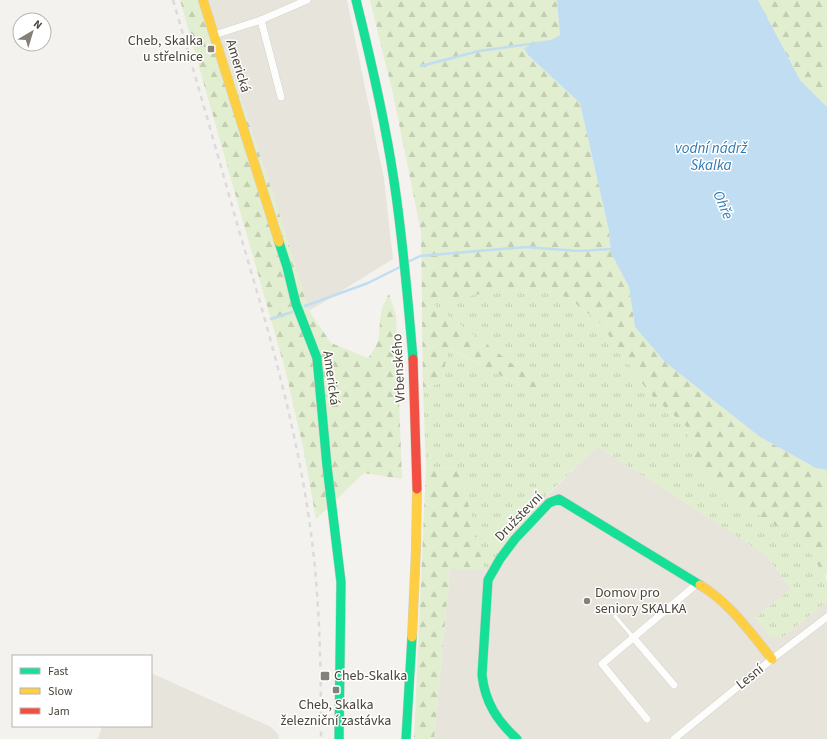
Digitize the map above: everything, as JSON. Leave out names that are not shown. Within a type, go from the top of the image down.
[{"type":"street","name":"Americká","points":[[203,0],[286,267],[296,304],[317,358],[327,466],[341,582],[339,739]]},
{"type":"street","name":"Americká","points":[[214,35],[260,20],[307,0]]},
{"type":"street","name":"Vrbenského","points":[[356,0],[373,70],[393,172],[410,309],[415,394],[417,494],[406,739]]},
{"type":"street","points":[[260,20],[281,97]]},
{"type":"street","name":"Družstevní","points":[[517,739],[502,724],[487,701],[483,688],[482,675],[488,580],[504,552],[549,503],[554,500],[559,499],[715,594],[743,623],[772,659]]},
{"type":"street","points":[[647,719],[602,664],[698,583]]},
{"type":"street","name":"Lesní","points":[[674,739],[772,659],[827,617]]},
{"type":"street","points":[[633,637],[674,685]]},
{"type":"lane","points":[[615,616],[633,637]]},
{"type":"shaded area","points":[[208,0],[347,0],[384,179],[393,259],[309,311],[279,213]]},
{"type":"shaded area","points":[[597,446],[764,552],[791,589],[755,618],[781,638],[827,602],[827,739],[434,739],[450,569],[546,497]]},
{"type":"shaded area","points":[[152,673],[271,727],[278,734],[279,739],[98,739],[102,727],[152,727]]},
{"type":"green space","points":[[180,0],[208,0],[279,213],[309,311],[331,343],[368,358],[376,347],[381,312],[389,294],[396,315],[402,479],[364,473],[316,519],[303,447],[285,369]]},
{"type":"green space","points":[[370,0],[557,0],[560,35],[548,42],[538,43],[529,56],[580,103],[609,231],[611,253],[629,287],[635,327],[665,362],[760,437],[816,468],[827,470],[827,574],[825,576],[805,544],[727,495],[695,468],[686,426],[650,394],[600,323],[569,298],[537,288],[428,300],[544,388],[541,397],[449,348],[441,383],[423,388],[421,232],[393,94]]},
{"type":"green space","points":[[758,0],[827,0],[827,107],[800,80]]},
{"type":"green space","points":[[537,288],[569,298],[600,323],[650,394],[686,426],[696,468],[805,544],[827,581],[827,602],[781,638],[770,637],[755,618],[791,589],[766,555],[597,446],[548,494],[485,570],[459,467],[426,468],[423,388],[441,383],[448,348],[541,397],[427,300]]},
{"type":"green space","points":[[459,467],[485,570],[450,569],[434,739],[414,739],[426,468]]},
{"type":"water","name":"vodní nádrž Skalka","points":[[557,0],[758,0],[800,80],[827,107],[827,470],[816,468],[760,437],[665,362],[635,327],[629,287],[611,253],[609,231],[580,103],[529,56],[524,48],[538,43],[548,42],[560,35]]},
{"type":"waterway","points":[[421,66],[479,51],[552,41]]},
{"type":"waterway","points":[[406,263],[420,256],[526,247],[578,251],[613,249]]},
{"type":"waterway","points":[[305,306],[368,283],[402,266]]},
{"type":"waterway","points":[[271,319],[292,312]]},
{"type":"railway","points":[[173,0],[280,375],[296,447],[309,519],[316,574],[320,657],[321,739]]},
{"type":"traffic: fast","points":[[356,0],[377,90],[390,158],[403,247],[413,359]]},
{"type":"traffic: fast","points":[[279,242],[296,304],[317,358],[327,466],[341,582],[339,739]]},
{"type":"traffic: fast","points":[[517,739],[498,718],[493,710],[486,694],[482,675],[488,580],[500,559],[515,539],[549,503],[559,499],[700,585]]},
{"type":"traffic: fast","points":[[406,739],[412,637]]},
{"type":"traffic: slow","points":[[203,0],[279,242]]},
{"type":"traffic: slow","points":[[412,637],[417,489]]},
{"type":"traffic: slow","points":[[700,585],[711,592],[730,609],[772,659]]},
{"type":"traffic: jam","points":[[413,359],[417,489]]},
{"type":"place","name":"Cheb, Skalka u střelnice","points":[[211,49]]},
{"type":"place","name":"Domov pro seniory SKALKA","points":[[587,601]]},
{"type":"place","name":"Cheb-Skalka","points":[[325,676]]},
{"type":"place","name":"Cheb, Skalka železniční zastávka","points":[[336,690]]},
{"type":"water label","name":"Ohře","points":[[723,205]]}]
